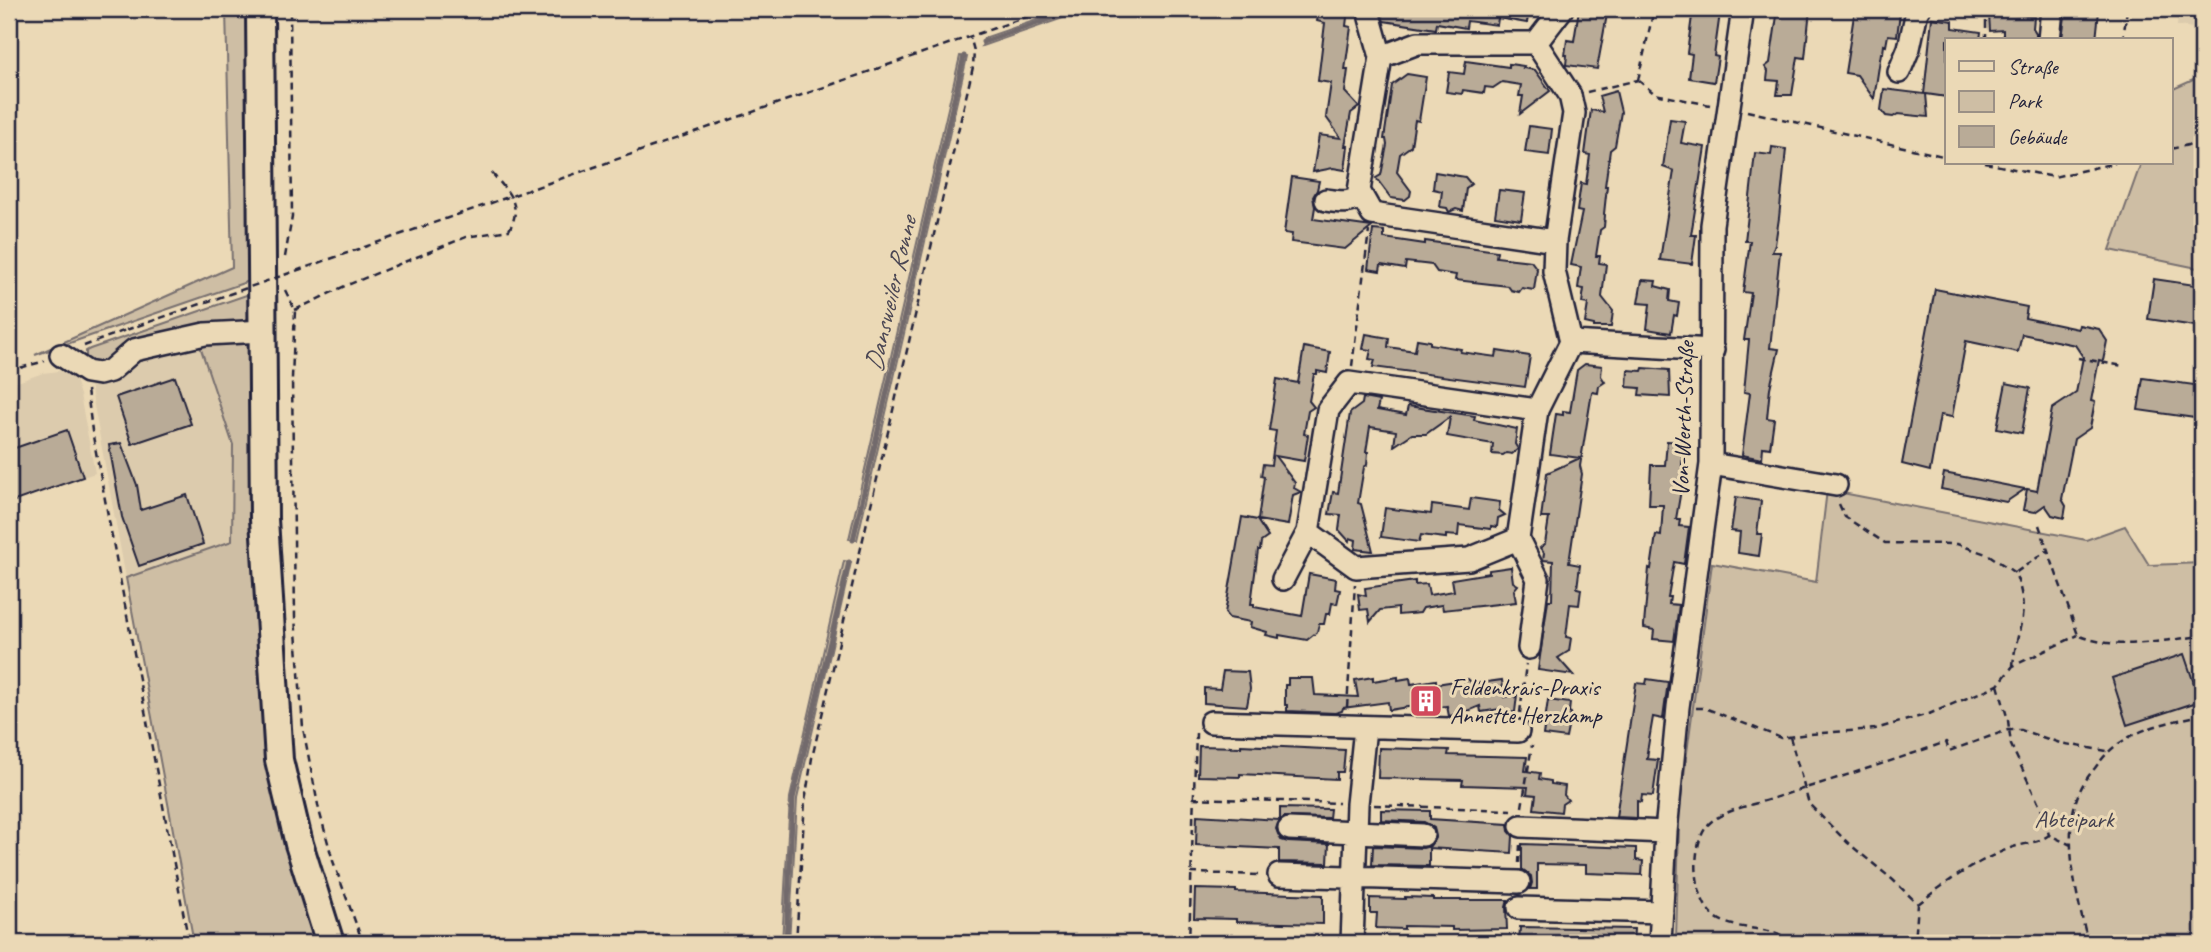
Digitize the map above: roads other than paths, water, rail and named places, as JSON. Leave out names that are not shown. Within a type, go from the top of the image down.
[{"type":"main road","points":[[260,9],[264,519],[279,760],[299,844],[330,943]]},
{"type":"street","points":[[1536,43],[1562,9]]},
{"type":"street","name":"Von-Werth-Straße","points":[[1660,943],[1666,832],[1678,707],[1711,464],[1712,225],[1742,9]]},
{"type":"street","points":[[1899,72],[1909,48],[1919,9]]},
{"type":"street","points":[[2049,38],[2052,9]]},
{"type":"street","points":[[1367,205],[1359,191],[1381,57],[1370,18]]},
{"type":"street","points":[[1381,57],[1419,43],[1536,43]]},
{"type":"street","points":[[1529,648],[1538,579],[1518,539],[1537,410],[1571,342],[1554,271],[1555,241],[1574,113],[1570,95],[1536,43]]},
{"type":"street","points":[[1326,200],[1354,201],[1555,241]]},
{"type":"street","points":[[61,355],[86,372],[99,374],[110,371],[134,350],[183,337],[264,331]]},
{"type":"street","points":[[1571,342],[1713,349]]},
{"type":"street","points":[[1283,579],[1308,532],[1328,410],[1349,383],[1537,410]]},
{"type":"street","points":[[1711,464],[1836,485]]},
{"type":"street","points":[[1308,532],[1356,567],[1469,559],[1518,539]]},
{"type":"street","points":[[1211,722],[1518,731]]},
{"type":"street","points":[[1352,943],[1357,804],[1356,728]]},
{"type":"street","points":[[1521,818],[1666,832]]},
{"type":"street","points":[[1289,829],[1423,835]]},
{"type":"street","points":[[1279,875],[1518,882]]},
{"type":"street","points":[[1519,908],[1662,912]]},
{"type":"waterway","name":"Dansweiler Ronne","points":[[983,42],[1078,9]]},
{"type":"waterway","name":"Dansweiler Ronne","points":[[853,540],[964,56]]},
{"type":"waterway","name":"Dansweiler Ronne","points":[[786,943],[793,798],[849,562]]},
{"type":"place","name":"Feldenkrais-Praxis Annette Herzkamp","points":[[1426,701]]},
{"type":"park label","name":"Abteipark","points":[[2074,819]]}]
